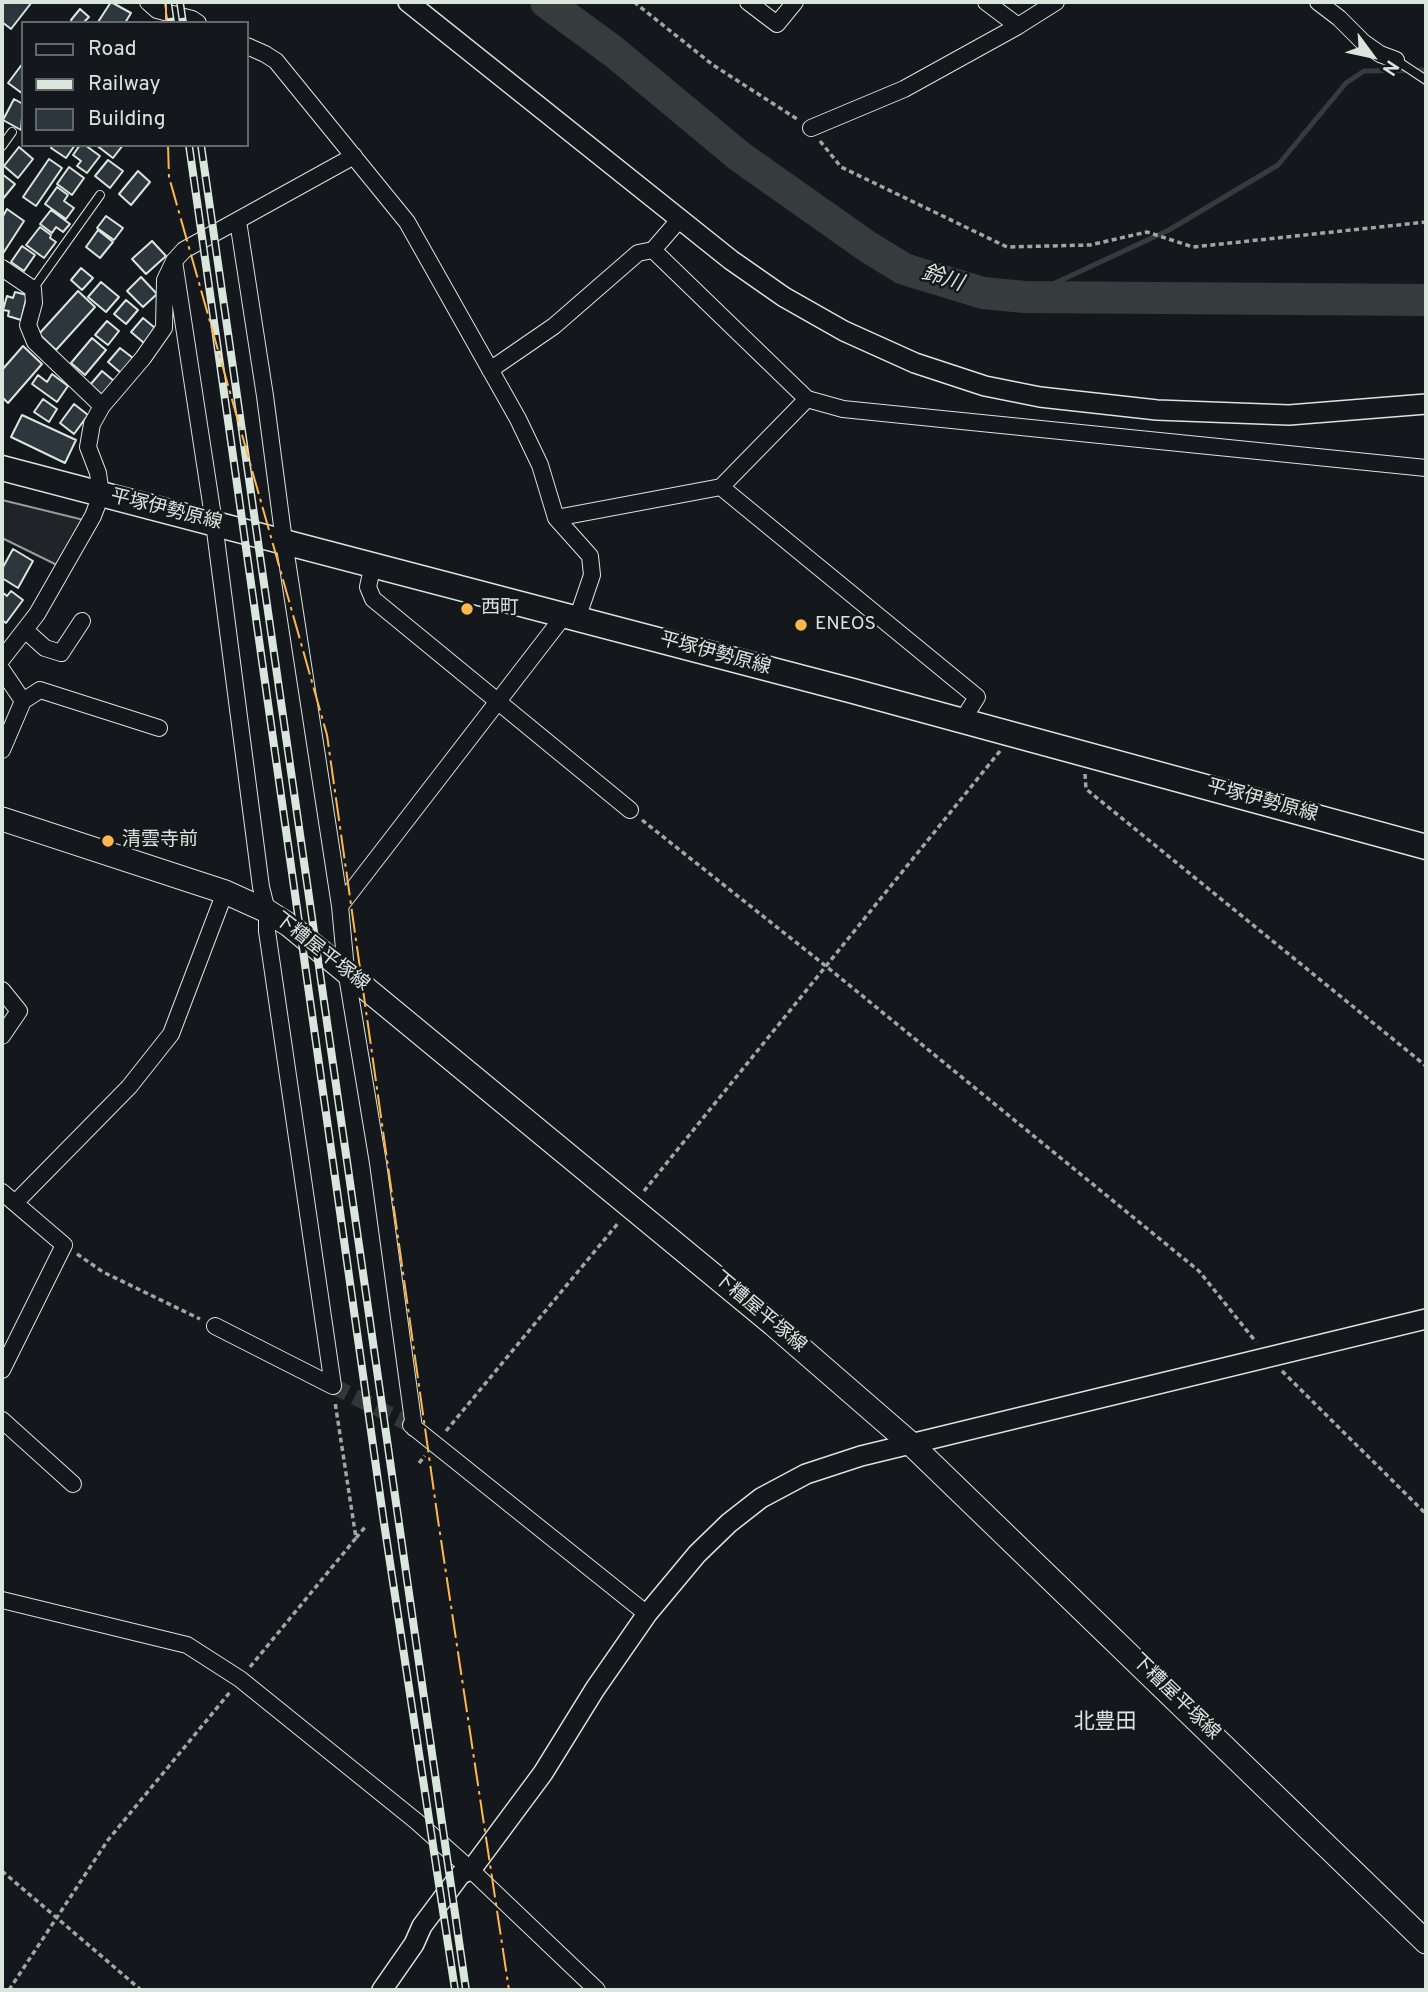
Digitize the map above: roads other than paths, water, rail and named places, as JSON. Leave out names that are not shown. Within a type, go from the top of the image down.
[{"type":"main road","name":"平塚伊勢原線","points":[[2,468],[1091,755],[1426,847]]},
{"type":"main road","name":"下糟屋平塚線","points":[[2,819],[225,892],[267,911],[346,970],[774,1325],[910,1443],[1426,1942]]},
{"type":"street","points":[[148,2],[157,10],[192,21]]},
{"type":"street","points":[[408,2],[731,260],[784,297],[844,331],[915,363],[985,386],[1040,397],[1157,410],[1289,415],[1426,404]]},
{"type":"street","points":[[748,2],[778,24],[795,2]]},
{"type":"street","points":[[986,2],[1018,26]]},
{"type":"street","points":[[811,128],[904,89],[1056,2]]},
{"type":"street","points":[[1318,2],[1363,42],[1380,54],[1396,60]]},
{"type":"street","points":[[248,46],[275,61],[407,222],[518,419],[540,466],[556,518],[590,556],[592,575],[570,618],[497,702],[340,906]]},
{"type":"street","points":[[4,651],[37,614],[93,516],[101,495],[98,473],[88,447],[92,424],[102,406],[143,358],[164,328],[165,280],[174,261],[184,250],[354,156]]},
{"type":"street","points":[[490,370],[554,326],[638,253],[653,250],[679,220]]},
{"type":"street","points":[[239,221],[284,541],[340,906],[346,970],[376,1150],[412,1427],[647,1614]]},
{"type":"street","points":[[653,250],[807,399],[857,411],[1426,468]]},
{"type":"street","points":[[174,261],[214,523],[261,887],[267,911],[267,931],[333,1386],[215,1325]]},
{"type":"street","points":[[2,268],[33,289],[34,303],[28,325],[35,342],[102,406]]},
{"type":"street","points":[[556,518],[721,487],[807,399]]},
{"type":"street","points":[[721,487],[977,697],[962,721]]},
{"type":"street","points":[[373,564],[368,587],[373,599],[630,810]]},
{"type":"street","points":[[25,630],[45,648],[61,653],[82,621]]},
{"type":"street","points":[[2,670],[23,701]]},
{"type":"street","points":[[2,750],[23,701],[40,690],[159,728]]},
{"type":"street","points":[[15,1203],[129,1087],[171,1034],[225,892]]},
{"type":"street","points":[[2,990],[19,1011],[2,1035]]},
{"type":"street","points":[[2,1192],[64,1245],[2,1370]]},
{"type":"street","points":[[382,1990],[414,1944],[430,1936],[471,1881],[471,1870],[543,1773],[595,1689],[647,1614],[697,1554],[761,1498],[806,1474],[910,1443],[1426,1319]]},
{"type":"street","points":[[2,1420],[73,1484]]},
{"type":"street","points":[[2,1600],[187,1646],[240,1679],[416,1821],[597,1990]]},
{"type":"lane","points":[[1396,60],[1426,80]]},
{"type":"lane","points":[[2,146],[12,132]]},
{"type":"lane","points":[[33,289],[100,195]]},
{"type":"waterway","name":"鈴川","points":[[546,2],[614,52],[739,156],[868,247],[904,269],[983,293],[1025,297],[1426,300]]},
{"type":"waterway","points":[[1025,297],[1169,230],[1278,165],[1346,83],[1364,71],[1426,70]]},
{"type":"tunnel","points":[[333,1386],[411,1425]]},
{"type":"railway","points":[[168,2],[171,21]]},
{"type":"railway","points":[[180,2],[183,21]]},
{"type":"railway","points":[[189,147],[384,1523],[455,1990]]},
{"type":"railway","points":[[201,147],[466,1990]]},
{"type":"place","name":"西町","points":[[467,609]]},
{"type":"place","name":"ENEOS","points":[[801,625]]},
{"type":"place","name":"清雲寺前","points":[[108,841]]},
{"type":"district","name":"北豊田","points":[[1105,1724]]}]
